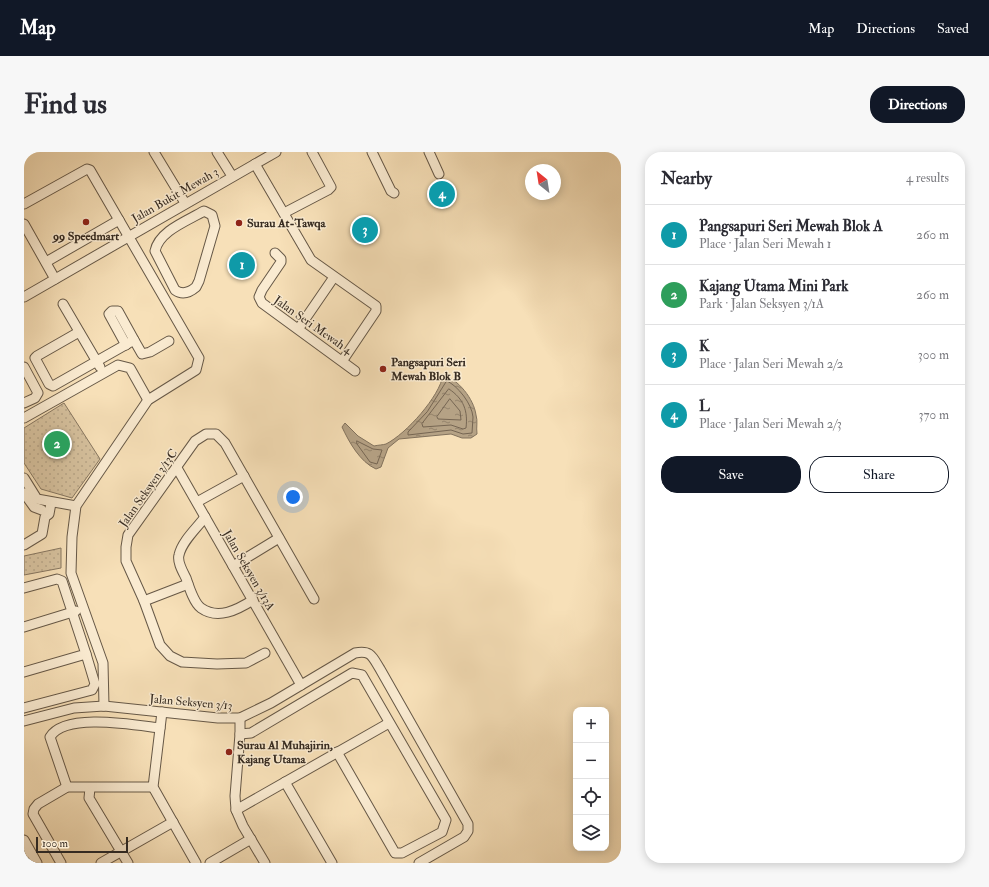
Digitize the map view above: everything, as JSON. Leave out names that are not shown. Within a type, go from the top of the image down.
[{"type":"street","points":[[154,152],[181,205],[187,221]]},
{"type":"street","points":[[217,152],[232,176]]},
{"type":"street","name":"Jalan Bukit Mewah 3","points":[[24,297],[181,205],[276,152]]},
{"type":"street","points":[[284,213],[331,187],[312,152]]},
{"type":"street","points":[[372,152],[391,191],[394,193]]},
{"type":"street","points":[[429,152],[439,174]]},
{"type":"street","points":[[255,164],[311,260],[376,306],[376,311],[343,360]]},
{"type":"street","points":[[24,204],[87,169],[90,170],[199,358],[196,370],[148,400],[76,506],[72,537],[71,573],[85,608],[103,663],[104,706]]},
{"type":"street","points":[[204,211],[212,215],[215,226],[199,281],[191,291],[179,293],[175,290],[155,251],[156,245],[163,236],[187,221],[204,211]]},
{"type":"street","points":[[46,262],[119,220]]},
{"type":"street","points":[[24,224],[55,279]]},
{"type":"street","name":"Jalan Seri Mewah 4","points":[[275,253],[281,259],[281,262],[262,290],[259,297],[262,303],[299,328],[355,370]]},
{"type":"street","points":[[299,328],[334,277]]},
{"type":"street","points":[[63,304],[103,374]]},
{"type":"street","points":[[126,345],[109,314],[112,311],[118,311],[142,354],[150,352],[169,341]]},
{"type":"street","points":[[79,332],[35,358],[49,384],[53,386],[57,384],[134,340]]},
{"type":"street","points":[[24,418],[118,365],[130,368],[148,400]]},
{"type":"street","points":[[24,367],[38,393],[35,398],[24,403]]},
{"type":"street","name":"Jalan Seksyen 3/13C","points":[[265,653],[246,664],[182,662],[170,656],[160,645],[144,601],[126,561],[128,535],[195,441],[206,434],[216,434],[225,443],[314,599]]},
{"type":"street","name":"Jalan Seksyen 3/13A","points":[[177,468],[301,685]]},
{"type":"street","points":[[197,502],[244,476]]},
{"type":"street","points":[[24,478],[38,499],[76,506]]},
{"type":"street","points":[[24,493],[34,508],[43,514]]},
{"type":"street","points":[[24,545],[42,534],[43,514],[48,502]]},
{"type":"street","points":[[205,517],[182,548],[178,558],[188,584],[200,608],[213,613],[226,613],[236,610],[253,600]]},
{"type":"street","points":[[233,566],[279,538]]},
{"type":"street","points":[[24,588],[56,579],[62,581],[95,684],[92,690],[24,708]]},
{"type":"street","points":[[144,601],[188,584]]},
{"type":"street","points":[[24,627],[85,608]]},
{"type":"street","name":"Jalan Seksyen 3/13","points":[[24,721],[74,708],[104,706],[218,718],[240,718],[271,702],[355,653],[364,651],[370,654],[380,669],[468,824],[468,831],[464,837],[419,863]]},
{"type":"street","points":[[24,672],[86,654]]},
{"type":"street","points":[[240,734],[251,733],[352,673],[362,675],[446,820],[442,832],[402,853],[395,854],[337,752]]},
{"type":"street","points":[[162,712],[153,787],[196,863]]},
{"type":"street","points":[[240,718],[235,796],[236,810],[265,863]]},
{"type":"street","points":[[67,788],[50,737],[53,731],[74,723],[106,723],[160,728]]},
{"type":"street","points":[[236,810],[389,723]]},
{"type":"street","points":[[284,782],[332,863]]},
{"type":"street","points":[[61,863],[33,814],[34,809],[38,804],[67,788],[153,787]]},
{"type":"street","points":[[90,788],[89,798],[128,863]]},
{"type":"street","points":[[102,863],[173,822]]},
{"type":"street","points":[[210,863],[251,839]]},
{"type":"street","points":[[24,840],[37,863]]},
{"type":"street","points":[[24,853],[24,862],[28,863]]},
{"type":"shaded area","points":[[64,403],[100,459],[72,498],[41,489],[24,463],[24,428]]},
{"type":"shaded area","points":[[61,548],[61,568],[24,575],[24,556]]},
{"type":"water","points":[[443,375],[449,377],[460,385],[469,396],[477,417],[477,434],[471,438],[462,438],[451,434],[399,439],[388,448],[381,467],[376,469],[365,462],[360,457],[345,433],[342,427],[345,423],[358,436],[374,446],[386,444],[403,432],[421,414],[436,393],[441,384]]},
{"type":"place","name":"L","points":[[442,194]]},
{"type":"place","name":"99 Speedmart","points":[[86,222]]},
{"type":"place","name":"Surau At-Tawqa","points":[[239,223]]},
{"type":"place","name":"K","points":[[365,230]]},
{"type":"place","name":"Pangsapuri Seri Mewah Blok A","points":[[242,265]]},
{"type":"place","name":"Pangsapuri Seri Mewah Blok B","points":[[383,369]]},
{"type":"place","name":"Kajang Utama Mini Park","points":[[57,444]]},
{"type":"place","name":"Surau Al Muhajirin, Kajang Utama","points":[[229,752]]}]
